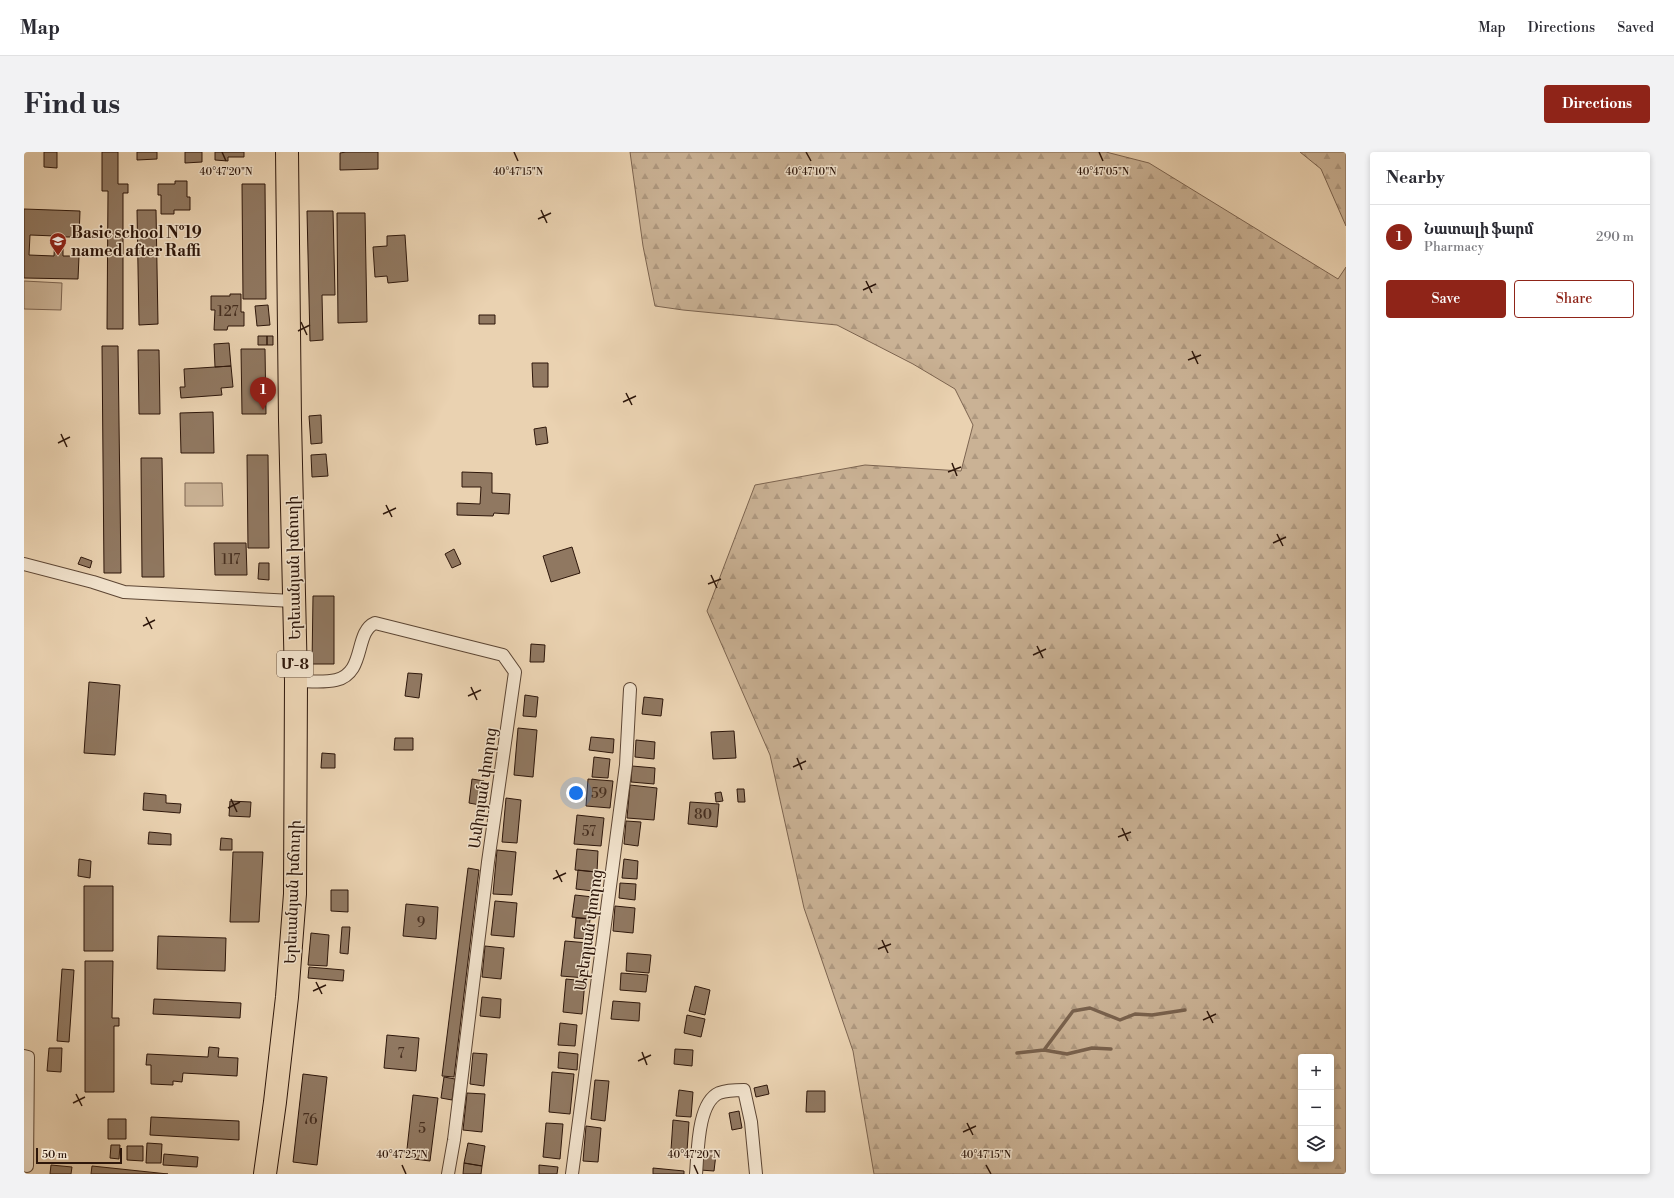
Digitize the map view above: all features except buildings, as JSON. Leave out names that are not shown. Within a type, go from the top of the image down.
[{"type":"highway","name":"Երեւանյան խճուղի","points":[[265,1174],[287,997],[295,894],[296,681],[287,152]]},
{"type":"street","points":[[24,564],[93,582],[124,592],[294,600]]},
{"type":"street","name":"Ամիրյան փողոց","points":[[296,681],[336,680],[347,675],[359,657],[369,625],[375,622],[503,655],[515,672],[488,862],[454,1140],[448,1174]]},
{"type":"street","name":"Աբեղյան փողոց","points":[[572,1174],[626,765],[630,689]]},
{"type":"street","points":[[24,1056],[28,1057],[26,1166]]},
{"type":"street","points":[[696,1174],[700,1134],[708,1104],[718,1093],[729,1090],[744,1090],[751,1122],[756,1174]]},
{"type":"green space","points":[[630,152],[1106,152],[1149,163],[1338,279],[1346,267],[1346,1174],[874,1174],[853,1051],[804,908],[770,755],[707,611],[755,485],[865,465],[961,471],[973,425],[955,389],[913,364],[837,325],[655,306],[643,246]]},
{"type":"green space","points":[[1300,152],[1346,152],[1346,226],[1321,169]]},
{"type":"green space","points":[[24,281],[62,283],[61,310],[24,309]]},
{"type":"green space","points":[[185,483],[222,483],[223,506],[185,506]]},
{"type":"waterway","points":[[1017,1053],[1044,1050],[1073,1011],[1090,1008],[1120,1020],[1135,1014],[1152,1015],[1185,1010]]},
{"type":"waterway","points":[[1044,1050],[1067,1054],[1092,1048],[1111,1049]]},
{"type":"place","name":"Basic school №19 named after Raffi","points":[[58,256]]},
{"type":"place","name":"Նատալի ֆարմ","points":[[263,410]]}]
